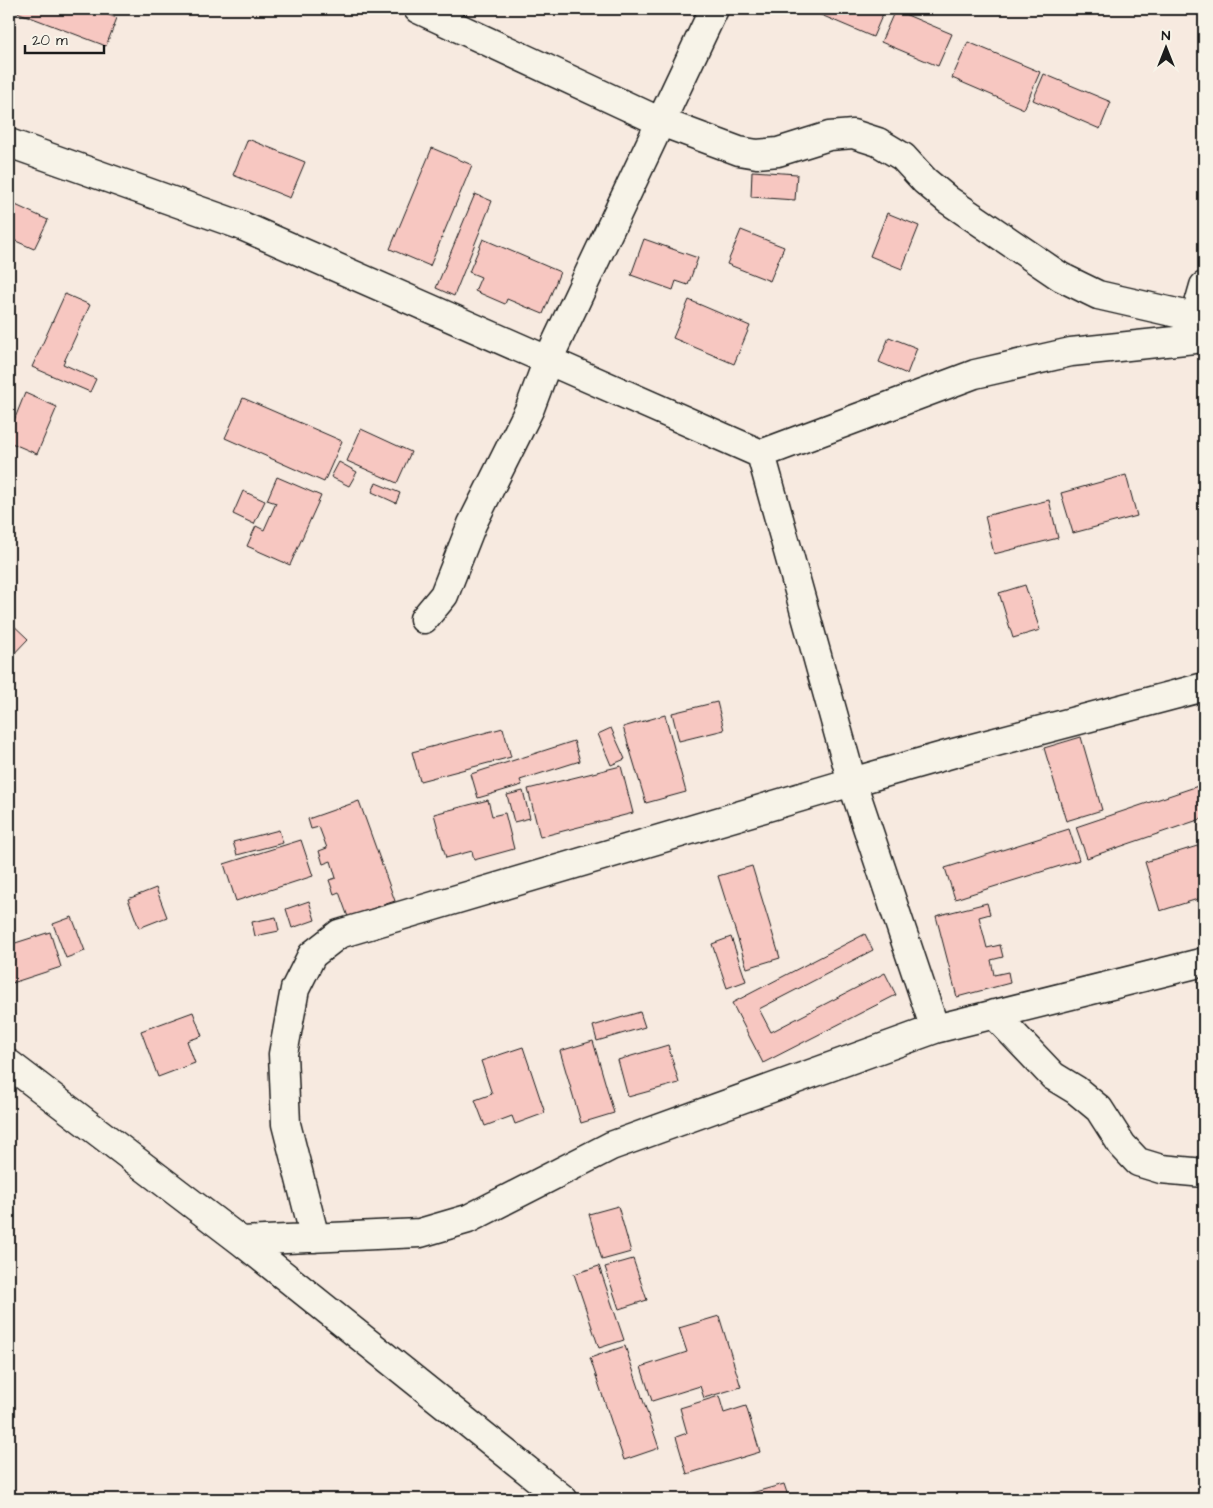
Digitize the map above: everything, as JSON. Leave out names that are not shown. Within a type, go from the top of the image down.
[{"type":"street","points":[[418,9],[661,122],[739,151],[757,154],[778,152],[829,136],[853,134],[878,142],[903,157],[924,181],[948,200],[1061,277],[1098,294],[1196,332]]},
{"type":"street","points":[[424,619],[444,595],[472,524],[530,408],[548,360],[714,9]]},
{"type":"street","points":[[9,143],[240,225],[761,454],[975,374],[1072,352],[1196,332]]},
{"type":"street","points":[[1196,332],[1204,286]]},
{"type":"street","points":[[761,454],[852,782],[935,1029]]},
{"type":"street","points":[[315,1238],[286,1124],[283,1054],[295,989],[312,955],[339,934],[963,750],[1204,687]]},
{"type":"street","points":[[241,1241],[420,1233],[468,1219],[611,1146],[935,1029],[1204,962]]},
{"type":"street","points":[[994,1014],[1053,1076],[1076,1090],[1099,1109],[1122,1145],[1138,1162],[1161,1168],[1204,1173]]},
{"type":"street","points":[[9,1064],[241,1241],[563,1499]]},
{"type":"building","points":[[9,9],[92,9],[117,18],[106,46]]},
{"type":"building","points":[[807,9],[885,9],[873,37]]},
{"type":"building","points":[[895,10],[952,34],[938,66],[881,42]]},
{"type":"building","points":[[968,42],[1040,72],[1024,109],[952,78]]},
{"type":"building","points":[[1044,74],[1111,102],[1100,129],[1033,100]]},
{"type":"building","points":[[248,139],[305,162],[290,198],[233,175]]},
{"type":"building","points":[[432,148],[472,165],[430,266],[390,249]]},
{"type":"building","points":[[752,171],[797,174],[795,200],[751,197]]},
{"type":"building","points":[[475,194],[492,201],[454,296],[436,288]]},
{"type":"building","points":[[9,202],[48,220],[34,249],[9,238]]},
{"type":"building","points":[[887,213],[919,226],[902,269],[870,256]]},
{"type":"building","points":[[741,230],[784,247],[770,281],[727,264]]},
{"type":"building","points":[[483,239],[560,272],[543,314],[507,299],[505,304],[475,291],[481,277],[469,272]]},
{"type":"building","points":[[644,239],[698,258],[688,285],[676,281],[673,290],[631,275]]},
{"type":"building","points":[[65,294],[90,305],[63,364],[96,379],[90,392],[32,367]]},
{"type":"building","points":[[689,300],[750,326],[734,364],[673,338]]},
{"type":"building","points":[[889,337],[917,348],[907,374],[879,362]]},
{"type":"building","points":[[25,393],[57,407],[37,454],[9,442],[9,433]]},
{"type":"building","points":[[243,398],[342,441],[324,482],[225,438]]},
{"type":"building","points":[[361,429],[411,452],[397,483],[347,461]]},
{"type":"building","points":[[339,462],[357,472],[349,486],[331,477]]},
{"type":"building","points":[[1126,475],[1137,516],[1073,533],[1061,493]]},
{"type":"building","points":[[277,477],[321,496],[290,565],[247,546],[256,526],[264,530],[276,503],[267,500]]},
{"type":"building","points":[[376,483],[400,493],[396,503],[372,492]]},
{"type":"building","points":[[243,491],[265,501],[254,524],[233,514]]},
{"type":"building","points":[[1049,500],[1058,538],[994,554],[985,516]]},
{"type":"building","points":[[1025,585],[1040,630],[1013,638],[999,593]]},
{"type":"building","points":[[9,590],[15,593],[9,609]]},
{"type":"building","points":[[9,621],[28,639],[9,659]]},
{"type":"building","points":[[717,702],[724,730],[679,741],[672,713]]},
{"type":"building","points":[[665,715],[686,792],[646,803],[623,727]]},
{"type":"building","points":[[503,728],[511,757],[420,781],[412,752]]},
{"type":"building","points":[[611,728],[625,759],[611,765],[598,734]]},
{"type":"building","points":[[1081,737],[1102,810],[1066,821],[1044,748]]},
{"type":"building","points":[[574,741],[580,761],[520,780],[522,785],[478,798],[471,774]]},
{"type":"building","points":[[621,766],[633,813],[540,837],[528,789]]},
{"type":"building","points":[[1204,784],[1204,818],[1087,858],[1076,827]]},
{"type":"building","points":[[523,791],[530,818],[514,822],[507,795]]},
{"type":"building","points":[[488,800],[492,816],[505,813],[514,849],[474,860],[472,851],[446,858],[434,814]]},
{"type":"building","points":[[359,801],[395,901],[348,917],[339,892],[334,894],[329,880],[336,878],[331,861],[323,864],[319,851],[327,848],[319,827],[311,829],[308,819]]},
{"type":"building","points":[[1069,829],[1079,860],[955,899],[945,868]]},
{"type":"building","points":[[279,830],[283,843],[237,855],[233,842]]},
{"type":"building","points":[[301,840],[313,876],[236,901],[224,864]]},
{"type":"building","points":[[1204,844],[1204,897],[1160,911],[1145,862]]},
{"type":"building","points":[[752,866],[780,958],[747,968],[718,876]]},
{"type":"building","points":[[156,888],[167,917],[139,928],[128,899]]},
{"type":"building","points":[[309,901],[315,920],[292,928],[286,909]]},
{"type":"building","points":[[987,903],[990,914],[979,917],[987,948],[1000,945],[1003,957],[991,960],[994,975],[1008,972],[1010,983],[957,997],[936,916]]},
{"type":"building","points":[[72,917],[85,951],[66,958],[53,924]]},
{"type":"building","points":[[276,917],[279,931],[255,936],[252,922]]},
{"type":"building","points":[[50,932],[61,967],[9,984],[9,945]]},
{"type":"building","points":[[865,934],[873,950],[759,1009],[771,1032],[885,973],[896,995],[763,1063],[732,1003]]},
{"type":"building","points":[[731,937],[746,981],[727,988],[712,944]]},
{"type":"building","points":[[193,1012],[202,1036],[187,1041],[195,1063],[158,1077],[141,1031]]},
{"type":"building","points":[[640,1012],[645,1027],[597,1041],[593,1026]]},
{"type":"building","points":[[593,1041],[614,1113],[581,1123],[560,1051]]},
{"type":"building","points":[[668,1045],[679,1083],[628,1097],[618,1060]]},
{"type":"building","points":[[523,1047],[545,1113],[515,1124],[512,1116],[485,1126],[475,1100],[492,1094],[481,1061]]},
{"type":"building","points":[[618,1206],[631,1252],[602,1260],[589,1214]]},
{"type":"building","points":[[633,1259],[647,1300],[619,1309],[605,1267]]},
{"type":"building","points":[[599,1266],[624,1340],[599,1348],[574,1274]]},
{"type":"building","points":[[719,1316],[741,1387],[704,1398],[700,1386],[652,1401],[641,1367],[687,1352],[679,1328]]},
{"type":"building","points":[[625,1346],[659,1448],[624,1460],[590,1358]]},
{"type":"building","points":[[719,1396],[724,1413],[746,1406],[760,1452],[687,1474],[676,1437],[687,1433],[680,1408]]},
{"type":"building","points":[[784,1484],[789,1499],[750,1499],[748,1494]]}]
